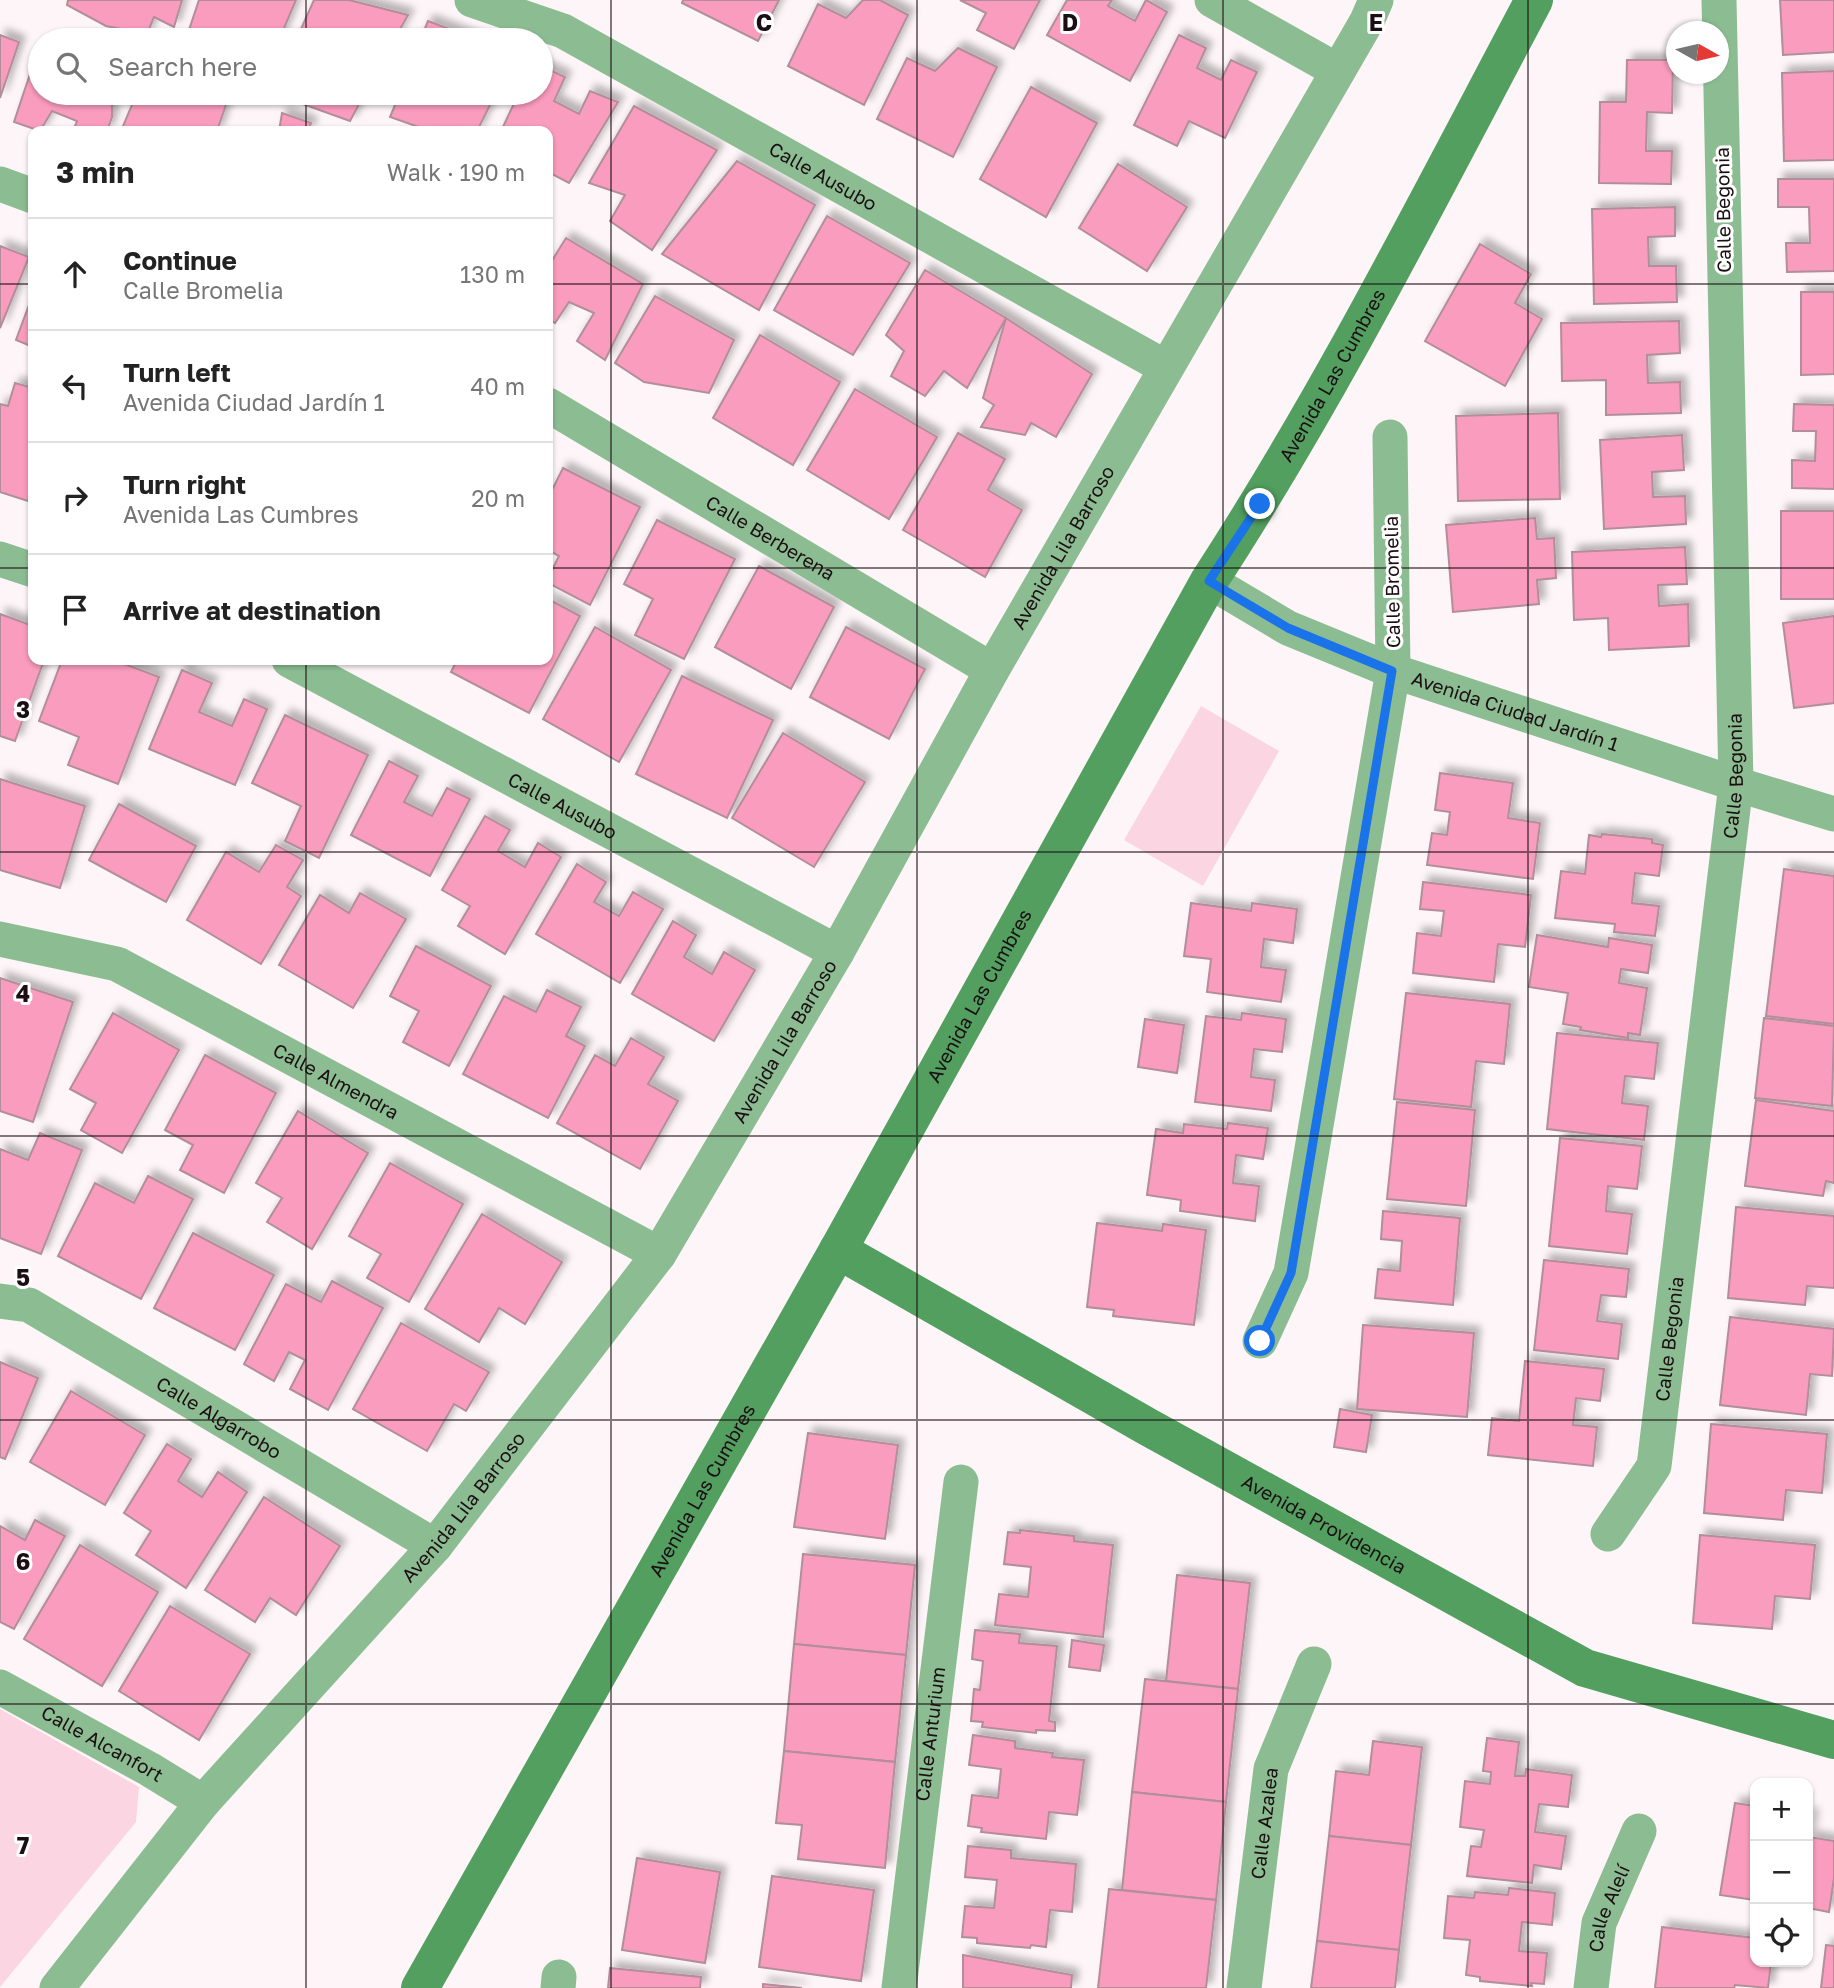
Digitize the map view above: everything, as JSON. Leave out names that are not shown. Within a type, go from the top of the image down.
[{"type":"street","name":"Calle Ausubo","points":[[472,0],[563,31],[1165,368]]},
{"type":"street","points":[[1212,0],[1338,71]]},
{"type":"street","name":"Avenida Lila Barroso","points":[[57,1988],[203,1802],[435,1546],[659,1254],[837,952],[992,670],[1367,21],[1376,0]]},
{"type":"street","name":"Avenida Las Cumbres","points":[[420,1988],[838,1250],[1209,581],[1260,504],[1381,289],[1534,0]]},
{"type":"street","name":"Calle Begonia","points":[[1608,1534],[1654,1466],[1736,784],[1719,0]]},
{"type":"street","points":[[0,184],[28,194]]},
{"type":"street","name":"Calle Berberena","points":[[553,408],[992,670]]},
{"type":"street","name":"Calle Bromelia","points":[[1260,1341],[1291,1273],[1392,671],[1390,437]]},
{"type":"street","points":[[0,559],[28,568]]},
{"type":"street","name":"Avenida Ciudad Jardín 1","points":[[1209,581],[1288,628],[1392,671],[1834,814]]},
{"type":"street","name":"Calle Ausubo","points":[[298,665],[837,952]]},
{"type":"street","name":"Calle Almendra","points":[[0,939],[117,964],[659,1254]]},
{"type":"street","name":"Avenida Providencia","points":[[838,1250],[1147,1427],[1586,1668],[1834,1741]]},
{"type":"street","name":"Calle Algarrobo","points":[[0,1301],[29,1305],[435,1546]]},
{"type":"street","name":"Calle Anturium","points":[[899,1988],[961,1482]]},
{"type":"street","name":"Calle Azalea","points":[[1244,1988],[1271,1769],[1314,1664]]},
{"type":"street","name":"Calle Alcanfort","points":[[0,1688],[149,1769],[203,1802]]},
{"type":"street","name":"Calle Alelí","points":[[1591,1988],[1599,1923],[1639,1831]]},
{"type":"shaded area","points":[[1201,706],[1279,751],[1203,886],[1124,840]]},
{"type":"shaded area","points":[[0,1709],[139,1787],[136,1822],[0,1987]]},
{"type":"building","points":[[68,0],[182,0],[174,27],[154,17],[149,28],[106,26],[67,5]]},
{"type":"building","points":[[199,0],[296,0],[284,28],[190,28]]},
{"type":"building","points":[[314,0],[349,0],[408,15],[401,28],[301,28]]},
{"type":"building","points":[[683,0],[779,0],[758,41],[682,3]]},
{"type":"building","points":[[863,0],[880,0],[908,15],[864,105],[788,66],[818,4],[846,18]]},
{"type":"building","points":[[960,0],[1040,0],[1014,49],[977,30],[986,13]]},
{"type":"building","points":[[1067,0],[1112,0],[1108,6],[1135,21],[1146,0],[1167,12],[1130,81],[1047,35]]},
{"type":"building","points":[[1780,0],[1834,0],[1834,52],[1783,55]]},
{"type":"building","points":[[428,21],[446,28],[425,28]]},
{"type":"building","points":[[0,35],[19,42],[0,98]]},
{"type":"building","points":[[1179,35],[1206,48],[1197,68],[1221,80],[1231,60],[1257,72],[1225,138],[1189,121],[1177,146],[1134,125]]},
{"type":"building","points":[[958,48],[997,67],[953,157],[877,119],[907,58],[935,71]]},
{"type":"building","points":[[1627,60],[1666,60],[1666,84],[1673,84],[1672,113],[1647,112],[1646,151],[1672,151],[1671,184],[1599,183],[1600,102],[1626,102]]},
{"type":"building","points":[[1834,71],[1834,160],[1784,161],[1782,73]]},
{"type":"building","points":[[553,72],[565,77],[554,101],[579,114],[590,91],[618,102],[569,183],[553,175],[553,126],[503,126],[513,105],[553,105]]},
{"type":"building","points":[[28,80],[28,105],[112,105],[109,126],[75,126],[77,121],[52,111],[43,126],[28,127],[14,122]]},
{"type":"building","points":[[1031,87],[1097,123],[1046,217],[980,179]]},
{"type":"building","points":[[132,105],[226,105],[219,126],[123,126]]},
{"type":"building","points":[[305,105],[359,105],[350,121]]},
{"type":"building","points":[[395,105],[490,105],[480,126],[416,126],[390,117]]},
{"type":"building","points":[[634,106],[717,150],[652,250],[610,221],[625,195],[589,183]]},
{"type":"building","points":[[282,113],[311,123],[310,126],[280,126]]},
{"type":"building","points":[[737,161],[815,205],[759,310],[662,254]]},
{"type":"building","points":[[1118,164],[1187,207],[1147,271],[1079,228]]},
{"type":"building","points":[[1778,179],[1834,179],[1834,271],[1787,272],[1786,243],[1810,243],[1809,207],[1778,207]]},
{"type":"building","points":[[1675,207],[1675,236],[1648,237],[1649,266],[1676,266],[1677,302],[1594,304],[1592,209]]},
{"type":"building","points":[[827,216],[910,263],[853,355],[774,310]]},
{"type":"building","points":[[566,238],[643,284],[605,360],[577,341],[594,313],[569,302],[555,323],[553,322],[553,259]]},
{"type":"building","points":[[1480,244],[1531,274],[1515,303],[1542,319],[1505,386],[1425,341]]},
{"type":"building","points":[[0,246],[28,257],[28,259],[0,328]]},
{"type":"building","points":[[925,270],[1006,318],[967,388],[944,371],[925,396],[891,376],[904,351],[886,335]]},
{"type":"building","points":[[1801,292],[1834,292],[1834,374],[1801,375]]},
{"type":"building","points":[[655,296],[734,340],[709,393],[644,382],[615,363]]},
{"type":"building","points":[[28,308],[28,345],[16,340]]},
{"type":"building","points":[[1006,318],[1092,374],[1056,437],[1031,423],[1025,435],[981,427],[994,405],[983,398]]},
{"type":"building","points":[[1679,321],[1680,353],[1647,355],[1648,383],[1680,382],[1681,413],[1606,415],[1606,380],[1562,381],[1561,323]]},
{"type":"building","points":[[760,335],[840,382],[793,465],[713,418]]},
{"type":"building","points":[[15,383],[28,387],[28,501],[0,492],[0,404],[8,406]]},
{"type":"building","points":[[855,389],[937,437],[889,519],[807,470]]},
{"type":"building","points":[[1794,404],[1834,405],[1834,489],[1792,488],[1792,460],[1815,461],[1816,431],[1793,431]]},
{"type":"building","points":[[1558,413],[1560,499],[1458,501],[1456,416]]},
{"type":"building","points":[[958,433],[1005,459],[988,490],[1022,510],[985,577],[903,530]]},
{"type":"building","points":[[1682,435],[1684,470],[1652,472],[1653,497],[1685,496],[1686,524],[1604,529],[1600,440]]},
{"type":"building","points":[[563,468],[640,507],[590,605],[553,586],[553,568],[559,556],[553,553],[553,488]]},
{"type":"building","points":[[1781,511],[1834,511],[1834,599],[1781,599]]},
{"type":"building","points":[[1535,518],[1537,539],[1554,538],[1556,578],[1537,580],[1539,604],[1453,612],[1446,525]]},
{"type":"building","points":[[657,520],[735,559],[684,659],[635,635],[653,599],[624,584]]},
{"type":"building","points":[[1685,547],[1687,584],[1658,585],[1659,606],[1688,604],[1689,646],[1609,650],[1608,618],[1574,620],[1572,552]]},
{"type":"building","points":[[759,566],[834,607],[791,689],[715,647]]},
{"type":"building","points":[[553,602],[580,616],[529,713],[451,672],[454,665],[553,665]]},
{"type":"building","points":[[0,614],[28,624],[28,665],[42,665],[15,741],[0,736]]},
{"type":"building","points":[[1834,616],[1834,703],[1794,708],[1783,623]]},
{"type":"building","points":[[595,627],[671,670],[619,762],[543,719]]},
{"type":"building","points":[[846,627],[925,669],[889,739],[810,697]]},
{"type":"building","points":[[60,665],[127,665],[159,677],[118,784],[68,765],[79,737],[39,721]]},
{"type":"building","points":[[182,670],[212,683],[199,712],[232,726],[244,699],[267,709],[235,785],[149,749]]},
{"type":"building","points":[[682,676],[773,720],[727,818],[636,774]]},
{"type":"building","points":[[285,715],[368,755],[319,858],[285,841],[301,806],[252,783]]},
{"type":"building","points":[[783,733],[865,782],[814,867],[732,818]]},
{"type":"building","points":[[389,761],[418,776],[404,802],[432,816],[447,788],[470,799],[430,876],[351,835]]},
{"type":"building","points":[[1440,773],[1513,783],[1508,818],[1540,823],[1533,879],[1427,865],[1432,833],[1447,835],[1450,812],[1435,810]]},
{"type":"building","points":[[0,779],[85,806],[60,888],[0,870]]},
{"type":"building","points":[[119,804],[196,846],[166,902],[89,860]]},
{"type":"building","points":[[485,816],[510,830],[498,851],[525,867],[538,843],[561,857],[505,954],[458,926],[470,906],[442,890]]},
{"type":"building","points":[[1602,834],[1652,839],[1652,843],[1663,845],[1659,876],[1635,873],[1632,903],[1659,906],[1655,936],[1614,932],[1615,924],[1555,918],[1561,871],[1585,874],[1589,835],[1601,837]]},
{"type":"building","points":[[276,845],[303,860],[287,887],[301,896],[261,964],[187,920],[226,852],[259,872]]},
{"type":"building","points":[[577,864],[606,882],[594,902],[619,916],[633,892],[663,909],[620,983],[536,934]]},
{"type":"building","points":[[1784,869],[1834,876],[1834,1024],[1766,1016]]},
{"type":"building","points":[[1423,882],[1531,895],[1525,947],[1498,944],[1494,982],[1413,973],[1417,933],[1441,936],[1444,911],[1420,909]]},
{"type":"building","points":[[360,893],[406,919],[353,1008],[279,965],[320,895],[349,913]]},
{"type":"building","points":[[1191,903],[1251,911],[1252,903],[1297,909],[1293,943],[1264,939],[1261,967],[1286,970],[1281,1002],[1207,992],[1211,959],[1184,956]]},
{"type":"building","points":[[673,921],[696,935],[684,957],[712,974],[724,952],[755,970],[714,1041],[632,994]]},
{"type":"building","points":[[1537,935],[1608,947],[1609,938],[1652,945],[1648,973],[1621,969],[1619,983],[1647,988],[1640,1035],[1628,1033],[1628,1038],[1580,1030],[1581,1027],[1563,1024],[1568,993],[1529,987]]},
{"type":"building","points":[[416,946],[491,986],[449,1066],[403,1042],[419,1011],[390,996]]},
{"type":"building","points":[[0,978],[73,1002],[33,1122],[0,1111]]},
{"type":"building","points":[[547,990],[581,1007],[566,1036],[585,1046],[548,1118],[463,1074],[504,996],[536,1012]]},
{"type":"building","points":[[1406,993],[1510,1004],[1504,1064],[1476,1061],[1471,1107],[1394,1099]]},
{"type":"building","points":[[113,1013],[179,1050],[122,1153],[81,1130],[96,1103],[70,1089]]},
{"type":"building","points":[[1242,1013],[1286,1019],[1282,1052],[1254,1049],[1251,1077],[1275,1080],[1271,1111],[1195,1102],[1206,1016],[1241,1020]]},
{"type":"building","points":[[1764,1018],[1834,1026],[1832,1106],[1755,1098]]},
{"type":"building","points":[[1145,1019],[1184,1025],[1177,1073],[1138,1067]]},
{"type":"building","points":[[1557,1033],[1658,1043],[1654,1079],[1625,1076],[1622,1103],[1648,1106],[1644,1140],[1547,1129]]},
{"type":"building","points":[[631,1038],[664,1057],[648,1084],[678,1101],[640,1169],[557,1123],[595,1055],[615,1066]]},
{"type":"building","points":[[205,1055],[276,1093],[224,1193],[180,1170],[193,1145],[165,1130]]},
{"type":"building","points":[[1756,1100],[1834,1111],[1834,1183],[1826,1181],[1823,1196],[1745,1186]]},
{"type":"building","points":[[1397,1102],[1475,1110],[1466,1206],[1387,1199]]},
{"type":"building","points":[[298,1111],[368,1153],[312,1249],[267,1222],[282,1198],[256,1183]]},
{"type":"building","points":[[1228,1123],[1268,1128],[1263,1159],[1236,1155],[1233,1183],[1259,1186],[1255,1221],[1180,1211],[1181,1200],[1147,1195],[1156,1129],[1183,1133],[1184,1124],[1227,1129]]},
{"type":"building","points":[[40,1133],[82,1150],[41,1254],[0,1238],[0,1149],[28,1160]]},
{"type":"building","points":[[1560,1138],[1642,1146],[1637,1189],[1608,1186],[1606,1211],[1632,1214],[1627,1254],[1549,1246]]},
{"type":"building","points":[[390,1163],[463,1204],[409,1302],[367,1278],[381,1254],[349,1236]]},
{"type":"building","points":[[148,1176],[193,1199],[141,1299],[58,1256],[95,1183],[134,1203]]},
{"type":"building","points":[[1736,1207],[1834,1216],[1834,1288],[1807,1286],[1805,1305],[1728,1298]]},
{"type":"building","points":[[1383,1211],[1460,1218],[1453,1305],[1375,1298],[1378,1269],[1400,1271],[1402,1241],[1381,1239]]},
{"type":"building","points":[[482,1214],[562,1262],[525,1324],[499,1308],[479,1342],[425,1309]]},
{"type":"building","points":[[1097,1223],[1162,1231],[1163,1224],[1206,1230],[1194,1325],[1113,1316],[1114,1310],[1087,1307]]},
{"type":"building","points":[[193,1233],[274,1275],[235,1350],[154,1308]]},
{"type":"building","points":[[1544,1260],[1629,1269],[1626,1297],[1601,1295],[1597,1321],[1622,1324],[1618,1359],[1534,1350]]},
{"type":"building","points":[[332,1281],[383,1308],[328,1410],[290,1389],[305,1360],[289,1352],[274,1381],[244,1364],[286,1284],[321,1302]]},
{"type":"building","points":[[1730,1317],[1834,1329],[1832,1376],[1810,1374],[1806,1415],[1720,1405]]},
{"type":"building","points":[[401,1323],[489,1372],[466,1411],[454,1404],[427,1451],[353,1409]]},
{"type":"building","points":[[1363,1325],[1474,1333],[1467,1417],[1357,1409]]},
{"type":"building","points":[[1525,1361],[1604,1369],[1600,1401],[1576,1398],[1573,1425],[1597,1427],[1593,1466],[1488,1455],[1492,1418],[1519,1421]]},
{"type":"building","points":[[0,1362],[38,1378],[5,1459],[0,1457]]},
{"type":"building","points":[[71,1391],[145,1435],[105,1505],[30,1462]]},
{"type":"building","points":[[1340,1409],[1372,1415],[1366,1452],[1334,1447]]},
{"type":"building","points":[[1711,1424],[1827,1434],[1822,1493],[1786,1490],[1783,1520],[1704,1513]]},
{"type":"building","points":[[808,1433],[898,1445],[885,1539],[794,1527]]},
{"type":"building","points":[[167,1444],[191,1459],[178,1481],[202,1497],[218,1472],[247,1492],[186,1588],[136,1555],[151,1531],[124,1513]]},
{"type":"building","points":[[264,1497],[340,1546],[296,1615],[270,1598],[255,1622],[205,1590]]},
{"type":"building","points":[[35,1520],[65,1536],[14,1629],[0,1622],[0,1526],[25,1540]]},
{"type":"building","points":[[1020,1530],[1074,1536],[1074,1541],[1113,1545],[1103,1637],[995,1625],[999,1594],[1028,1597],[1031,1567],[1004,1564],[1008,1532],[1020,1533]]},
{"type":"building","points":[[1700,1535],[1815,1545],[1810,1599],[1775,1596],[1772,1629],[1693,1623]]},
{"type":"building","points":[[80,1545],[158,1592],[102,1686],[24,1639]]},
{"type":"building","points":[[803,1554],[915,1565],[906,1655],[794,1644]]},
{"type":"building","points":[[1177,1575],[1250,1583],[1238,1689],[1166,1681]]},
{"type":"building","points":[[170,1606],[250,1654],[199,1740],[119,1691]]},
{"type":"building","points":[[975,1630],[1020,1634],[1019,1643],[1057,1646],[1049,1721],[1055,1722],[1055,1731],[1036,1730],[1036,1733],[982,1727],[983,1722],[971,1721],[974,1689],[980,1690],[983,1661],[972,1659]]},
{"type":"building","points":[[1072,1640],[1104,1645],[1100,1671],[1069,1667]]},
{"type":"building","points":[[794,1644],[906,1655],[895,1762],[784,1751]]},
{"type":"building","points":[[1145,1679],[1238,1689],[1226,1802],[1132,1792]]},
{"type":"building","points":[[973,1735],[1015,1741],[1015,1748],[1053,1753],[1052,1757],[1084,1760],[1077,1815],[1049,1812],[1046,1839],[981,1832],[982,1828],[968,1826],[972,1795],[998,1798],[1001,1769],[969,1765]]},
{"type":"building","points":[[1487,1738],[1519,1742],[1515,1776],[1525,1776],[1526,1769],[1572,1775],[1568,1807],[1539,1804],[1535,1832],[1566,1836],[1561,1869],[1534,1865],[1532,1883],[1467,1876],[1471,1846],[1481,1847],[1484,1830],[1460,1827],[1465,1781],[1490,1784],[1491,1772],[1483,1771]]},
{"type":"building","points":[[1373,1741],[1422,1747],[1411,1845],[1329,1836],[1336,1771],[1369,1775]]},
{"type":"building","points":[[784,1751],[895,1762],[885,1868],[798,1859],[802,1825],[776,1823]]},
{"type":"building","points":[[1132,1792],[1226,1802],[1216,1900],[1122,1890]]},
{"type":"building","points":[[1735,1803],[1750,1805],[1750,1899],[1720,1895]]},
{"type":"building","points":[[1329,1836],[1411,1845],[1399,1950],[1317,1941]]},
{"type":"building","points":[[1813,1838],[1834,1841],[1834,1878],[1829,1912],[1813,1909]]},
{"type":"building","points":[[968,1846],[1011,1850],[1011,1858],[1076,1864],[1072,1912],[1050,1910],[1046,1947],[977,1943],[977,1938],[962,1937],[965,1906],[994,1908],[997,1880],[965,1877]]},
{"type":"building","points":[[637,1858],[720,1872],[705,1963],[622,1950]]},
{"type":"building","points":[[772,1876],[874,1890],[861,1981],[759,1967]]},
{"type":"building","points":[[1509,1888],[1555,1893],[1552,1925],[1522,1922],[1519,1951],[1547,1953],[1544,1984],[1531,1983],[1532,1986],[1480,1981],[1480,1977],[1466,1975],[1470,1940],[1444,1938],[1448,1896],[1474,1898],[1475,1892],[1508,1895]]},
{"type":"building","points":[[1109,1889],[1216,1900],[1206,1988],[1098,1988]]},
{"type":"building","points":[[1662,1927],[1750,1937],[1750,1967],[1770,1967],[1768,1988],[1735,1985],[1734,1988],[1655,1988]]},
{"type":"building","points":[[1317,1941],[1399,1950],[1395,1988],[1311,1988]]},
{"type":"building","points":[[1826,1945],[1834,1946],[1834,1988],[1821,1988]]},
{"type":"building","points":[[963,1955],[1072,1975],[1071,1988],[963,1988]]},
{"type":"building","points":[[610,1968],[701,1977],[700,1988],[608,1988]]},
{"type":"building","points":[[763,1984],[802,1988],[763,1988]]},
{"type":"route","points":[[1260,504],[1209,581],[1262,615],[1288,628],[1392,671],[1291,1273],[1260,1341]]}]
